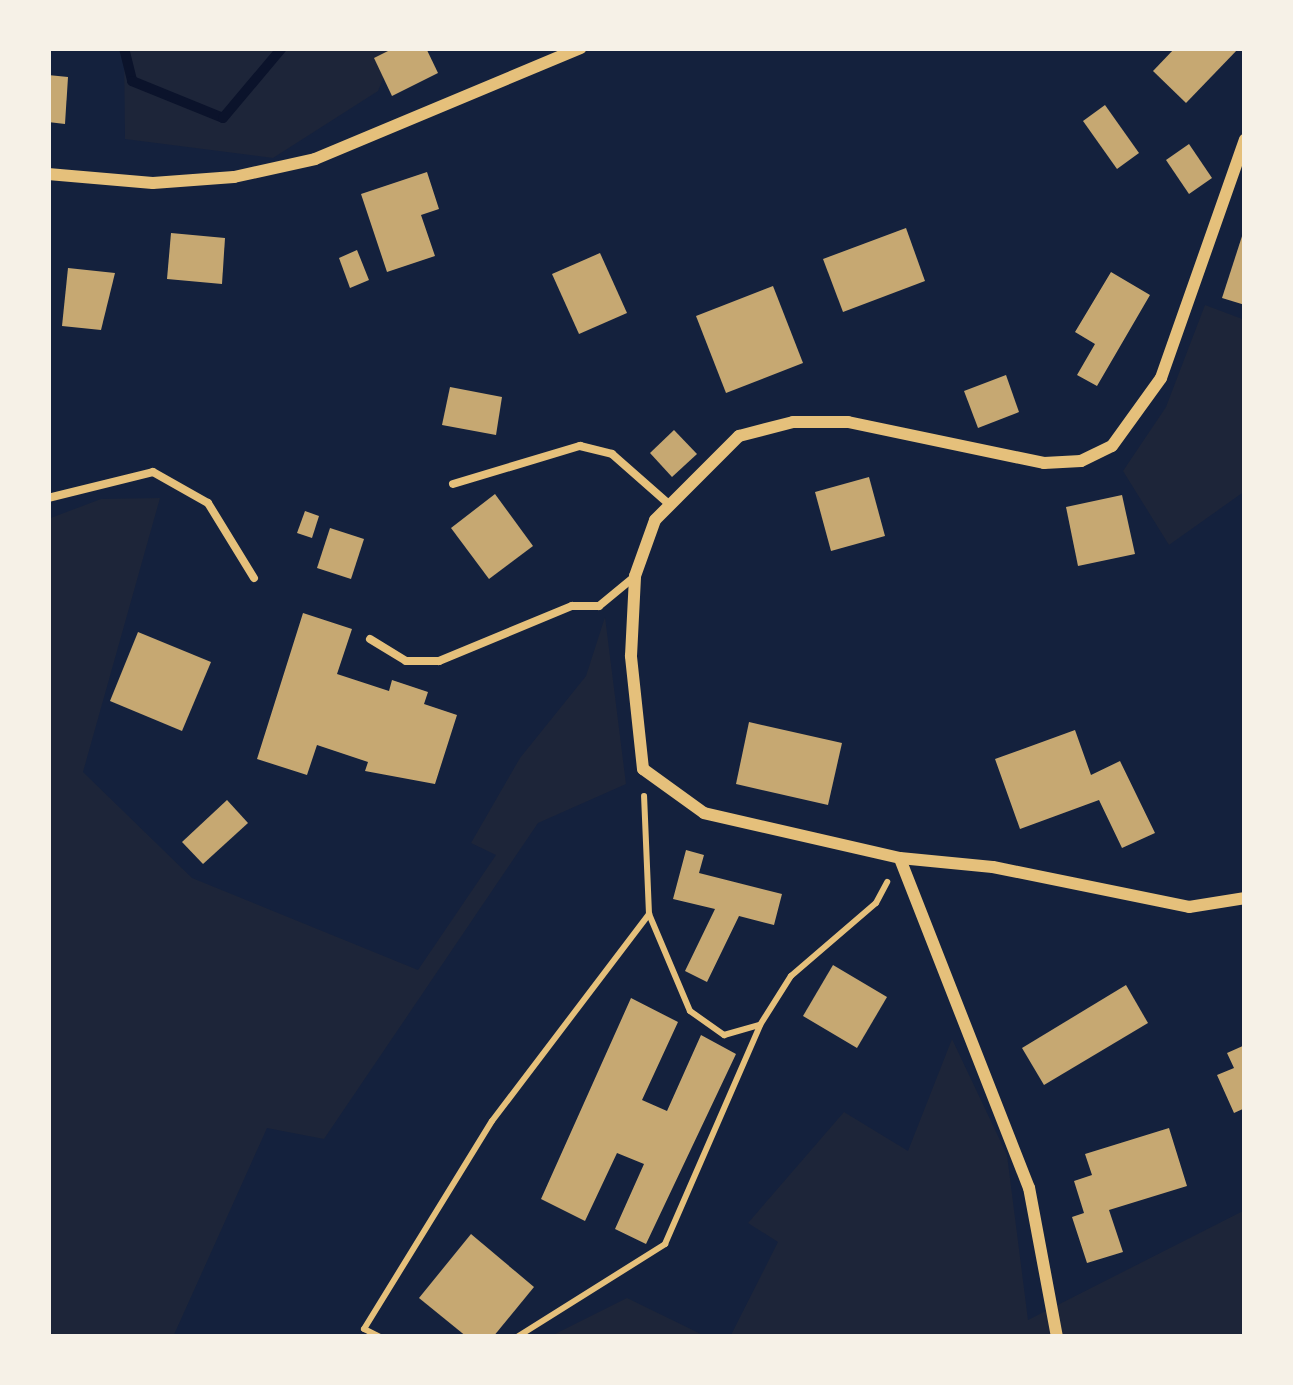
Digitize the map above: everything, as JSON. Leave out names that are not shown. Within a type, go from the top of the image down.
[{"type":"street","points":[[48,173],[153,183],[234,178],[315,159],[581,48]]},
{"type":"street","points":[[1245,139],[1161,378],[1112,446],[1081,461],[1044,464],[848,422],[793,422],[739,436],[655,520],[635,577],[631,656],[643,769],[704,813],[900,858],[993,867],[1189,907],[1245,898]]},
{"type":"street","points":[[900,858],[1029,1188],[1057,1337]]},
{"type":"lane","points":[[453,484],[580,446],[612,454],[669,504]]},
{"type":"lane","points":[[48,498],[153,472],[208,502],[254,578]]},
{"type":"lane","points":[[370,639],[406,661],[439,661],[572,606],[599,606],[635,577]]},
{"type":"path","points":[[643,769],[649,914],[690,1011],[724,1035],[760,1025]]},
{"type":"path","points":[[517,1337],[665,1244],[760,1025],[791,976],[876,903],[900,858]]},
{"type":"path","points":[[380,1337],[364,1329],[492,1120],[649,914]]},
{"type":"shaded area","points":[[124,48],[396,48],[378,91],[273,158],[125,139]]},
{"type":"shaded area","points":[[1205,305],[1245,320],[1245,491],[1169,545],[1123,471],[1166,407]]},
{"type":"shaded area","points":[[160,498],[83,772],[192,878],[418,970],[496,855],[471,843],[520,758],[586,676],[605,617],[626,784],[538,823],[324,1139],[267,1128],[173,1337],[48,1337],[48,519],[101,499]]},
{"type":"shaded area","points":[[952,1039],[1007,1155],[1028,1320],[1245,1210],[1245,1337],[730,1337],[778,1242],[748,1223],[844,1112],[908,1151]]},
{"type":"shaded area","points":[[627,1298],[707,1337],[549,1337]]},
{"type":"building","points":[[394,48],[426,48],[438,73],[392,96],[374,58]]},
{"type":"building","points":[[1175,48],[1239,48],[1186,103],[1153,71]]},
{"type":"building","points":[[48,75],[68,77],[65,124],[48,122]]},
{"type":"building","points":[[1105,105],[1139,153],[1117,169],[1083,121]]},
{"type":"building","points":[[1189,144],[1212,178],[1189,194],[1166,160]]},
{"type":"building","points":[[427,172],[439,209],[421,215],[435,256],[387,272],[361,194]]},
{"type":"building","points":[[906,228],[925,281],[843,312],[823,259]]},
{"type":"building","points":[[1245,230],[1245,305],[1222,298]]},
{"type":"building","points":[[171,233],[225,238],[222,284],[167,279]]},
{"type":"building","points":[[357,250],[369,280],[350,288],[339,258]]},
{"type":"building","points":[[600,253],[627,313],[579,334],[552,274]]},
{"type":"building","points":[[68,268],[115,273],[101,330],[62,326]]},
{"type":"building","points":[[1111,272],[1150,295],[1097,386],[1077,375],[1095,344],[1075,332]]},
{"type":"building","points":[[773,286],[803,363],[726,393],[696,316]]},
{"type":"building","points":[[1006,375],[1019,412],[978,428],[964,391]]},
{"type":"building","points":[[450,387],[502,397],[496,435],[442,425]]},
{"type":"building","points":[[674,430],[697,454],[672,477],[650,453]]},
{"type":"building","points":[[869,477],[885,536],[831,551],[815,492]]},
{"type":"building","points":[[495,494],[533,546],[489,579],[451,528]]},
{"type":"building","points":[[1122,495],[1135,554],[1078,566],[1066,507]]},
{"type":"building","points":[[305,511],[319,516],[312,538],[297,533]]},
{"type":"building","points":[[330,528],[364,539],[351,579],[317,568]]},
{"type":"building","points":[[303,613],[352,629],[337,674],[389,691],[392,680],[428,692],[424,704],[457,715],[435,784],[365,771],[368,762],[317,745],[307,775],[257,759]]},
{"type":"building","points":[[138,632],[211,662],[182,731],[110,701]]},
{"type":"building","points":[[749,722],[842,743],[828,805],[736,784]]},
{"type":"building","points":[[1075,730],[1091,775],[1120,761],[1155,833],[1122,848],[1099,800],[1020,829],[995,759]]},
{"type":"building","points":[[227,800],[248,823],[203,864],[182,842]]},
{"type":"building","points":[[686,850],[704,855],[699,873],[782,894],[774,925],[739,916],[707,982],[685,971],[715,909],[673,899]]},
{"type":"building","points":[[833,965],[887,997],[857,1048],[803,1016]]},
{"type":"building","points":[[1126,985],[1148,1023],[1044,1085],[1022,1048]]},
{"type":"building","points":[[631,998],[678,1022],[642,1100],[667,1111],[701,1035],[736,1054],[646,1244],[615,1229],[644,1164],[617,1153],[585,1221],[541,1199]]},
{"type":"building","points":[[1245,1045],[1245,1108],[1234,1113],[1217,1075],[1234,1068],[1227,1053]]},
{"type":"building","points":[[1169,1128],[1187,1186],[1109,1210],[1123,1252],[1087,1263],[1072,1217],[1084,1213],[1074,1181],[1092,1175],[1085,1154]]},
{"type":"building","points":[[471,1234],[534,1287],[493,1337],[467,1337],[419,1298]]},
{"type":"waterway","points":[[124,48],[132,81],[223,118],[282,48]]}]
